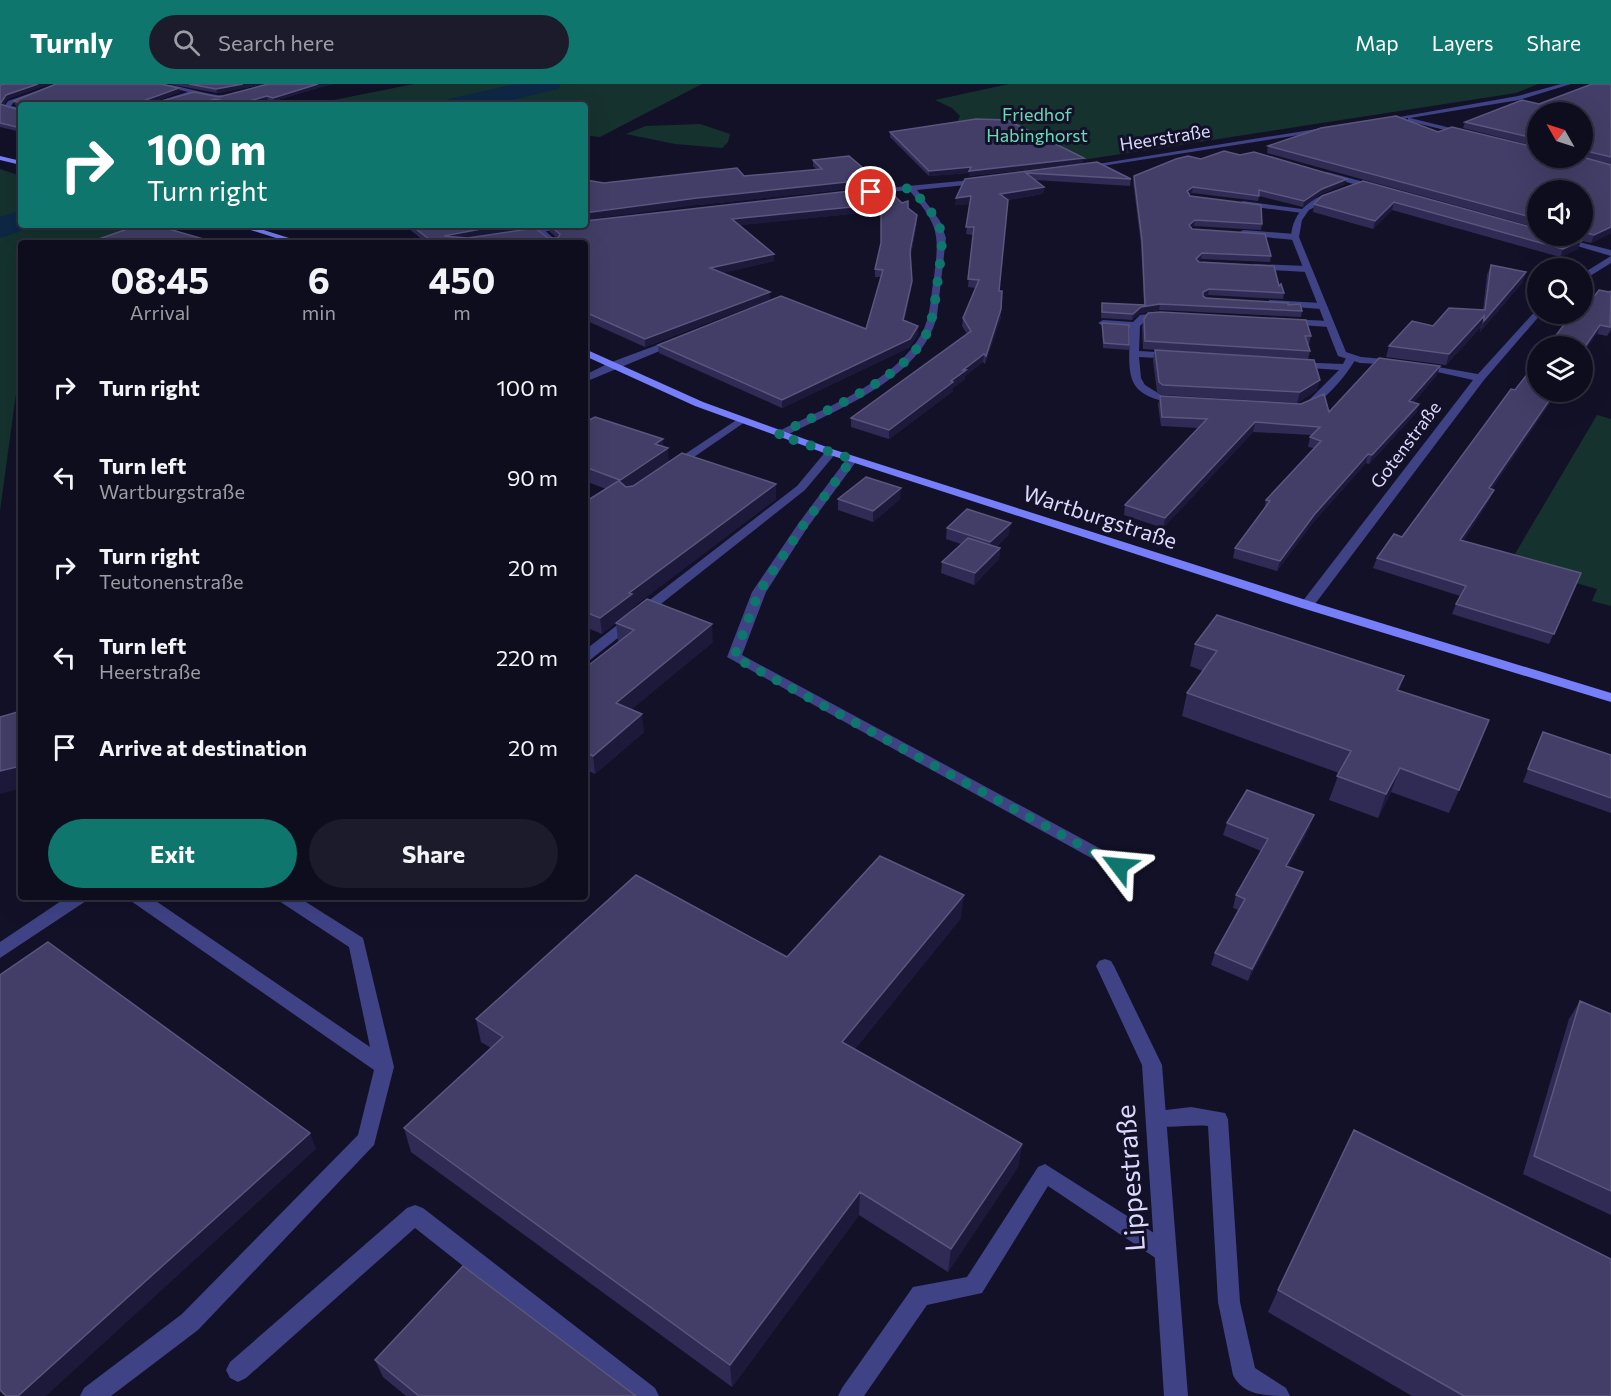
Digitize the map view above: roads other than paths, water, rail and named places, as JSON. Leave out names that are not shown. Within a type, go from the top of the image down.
[{"type":"main road","points":[[0,158],[18,163]]},
{"type":"main road","points":[[249,228],[291,240]]},
{"type":"main road","name":"Wartburgstraße","points":[[588,353],[778,435],[1307,605],[1611,698]]},
{"type":"street","points":[[18,109],[7,107],[10,102],[63,84]]},
{"type":"street","points":[[159,84],[219,97]]},
{"type":"street","points":[[177,97],[201,102],[279,84]]},
{"type":"street","points":[[1367,123],[1519,99],[1568,84]]},
{"type":"street","points":[[160,102],[195,92]]},
{"type":"street","points":[[1401,118],[1469,134]]},
{"type":"street","name":"Heerstraße","points":[[1072,169],[1334,128]]},
{"type":"street","points":[[1223,145],[1246,152]]},
{"type":"street","points":[[1314,171],[1382,190]]},
{"type":"street","points":[[857,193],[994,179]]},
{"type":"street","points":[[1349,362],[1342,354],[1307,270],[1295,237],[1295,223],[1302,211],[1322,198],[1360,184]]},
{"type":"street","points":[[778,435],[892,373],[915,351],[929,327],[943,236],[935,216],[911,188]]},
{"type":"street","points":[[1236,202],[1302,211]]},
{"type":"street","points":[[507,235],[554,228]]},
{"type":"street","points":[[539,230],[551,240]]},
{"type":"street","points":[[1239,233],[1295,237]]},
{"type":"street","points":[[1585,246],[1611,253]]},
{"type":"street","points":[[1593,271],[1611,259]]},
{"type":"street","points":[[1248,266],[1307,270]]},
{"type":"street","points":[[1253,302],[1321,306]]},
{"type":"street","points":[[1182,316],[1143,317],[1135,325],[1137,385],[1144,393],[1158,400],[1194,402]]},
{"type":"street","points":[[1272,321],[1329,324]]},
{"type":"street","points":[[1103,323],[1135,325]]},
{"type":"street","name":"Gotenstraße","points":[[1307,605],[1480,378],[1527,324]]},
{"type":"street","points":[[588,378],[613,365],[688,336]]},
{"type":"street","points":[[1136,354],[1183,357]]},
{"type":"street","points":[[1287,408],[1310,405],[1349,362]]},
{"type":"street","points":[[1288,363],[1349,362],[1416,365],[1480,378]]},
{"type":"street","points":[[668,470],[741,420]]},
{"type":"street","points":[[588,655],[801,488],[831,452]]},
{"type":"street","points":[[852,459],[802,527],[759,592],[734,657],[1119,866]]},
{"type":"street","points":[[0,951],[76,900]]},
{"type":"street","points":[[141,900],[384,1067]]},
{"type":"street","points":[[92,1396],[190,1322],[367,1139],[384,1067],[357,943],[290,900]]},
{"type":"street","name":"Lippestraße","points":[[1105,966],[1152,1065],[1176,1396]]},
{"type":"street","points":[[1156,1118],[1191,1116],[1218,1119],[1229,1302],[1245,1375],[1278,1396]]},
{"type":"street","points":[[850,1396],[921,1295],[974,1286],[1045,1173],[1165,1252]]},
{"type":"street","points":[[238,1370],[415,1215],[647,1396]]},
{"type":"waterway","points":[[470,102],[549,84]]},
{"type":"waterway","points":[[0,228],[18,221]]},
{"type":"park label","name":"Friedhof Habinghorst","points":[[1037,126]]}]
